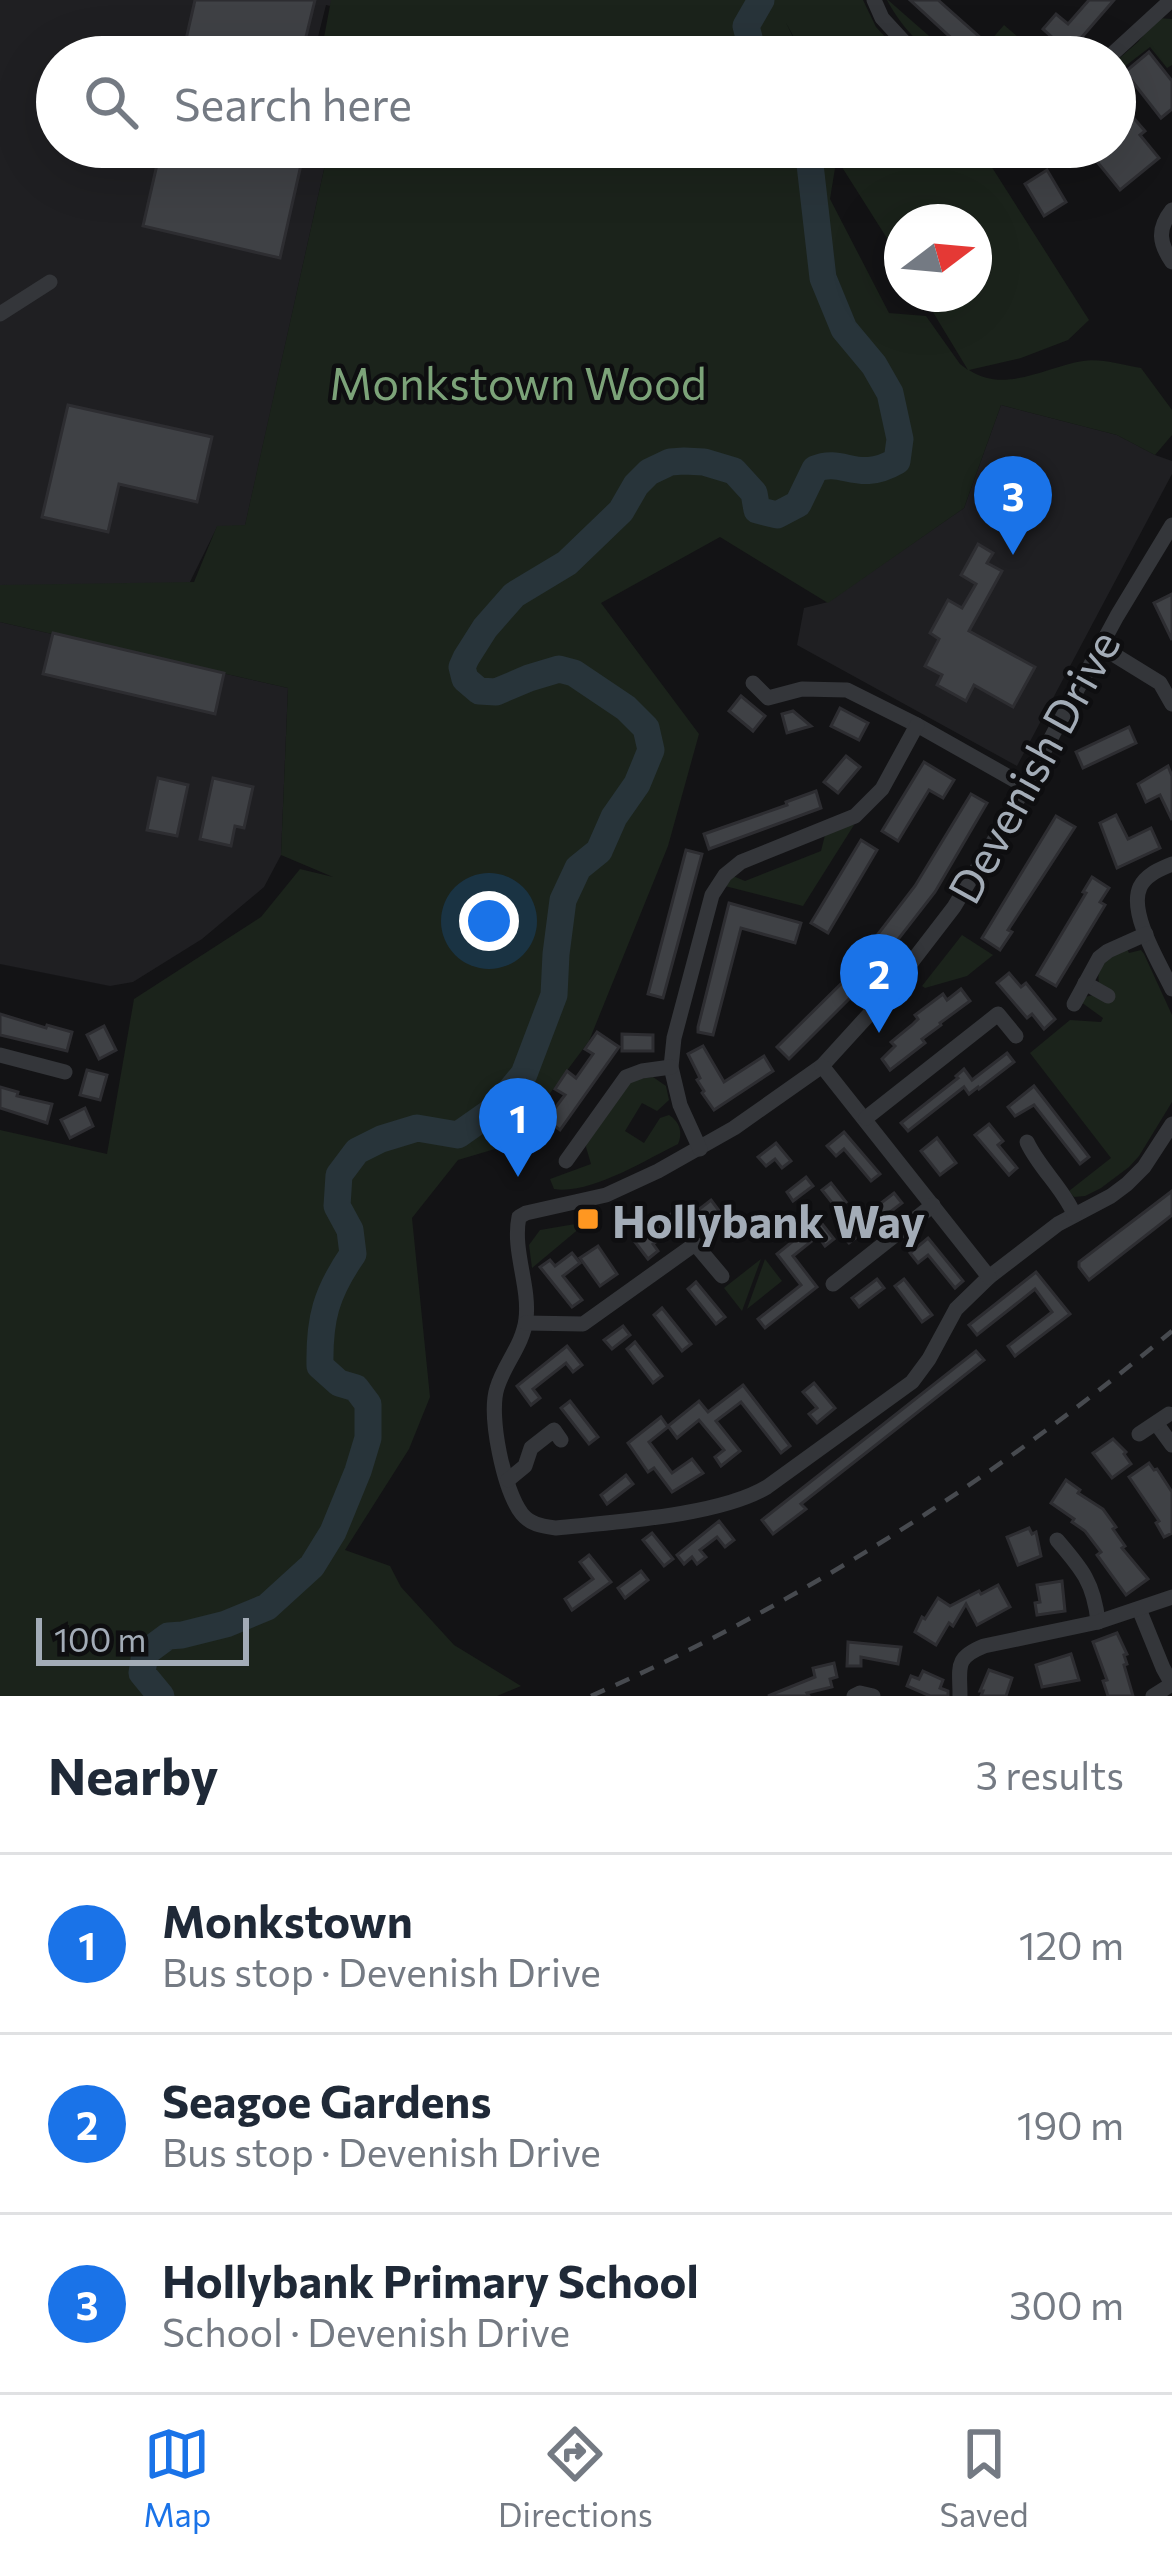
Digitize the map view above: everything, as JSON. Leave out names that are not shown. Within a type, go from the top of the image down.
[{"type":"street","points":[[874,0],[898,36]]},
{"type":"street","points":[[1132,36],[1170,2]]},
{"type":"street","points":[[1172,210],[1160,232],[1172,262]]},
{"type":"street","points":[[0,314],[50,282]]},
{"type":"street","name":"Devenish Drive","points":[[526,1323],[519,1217],[606,1195],[700,1148],[822,1066],[884,998],[954,908],[1172,525]]},
{"type":"street","points":[[1100,646],[1160,683],[1172,704]]},
{"type":"street","points":[[753,683],[768,698],[802,689],[847,690],[1025,785]]},
{"type":"street","points":[[700,1148],[680,1105],[670,1067],[712,895],[741,862],[855,816],[882,789],[916,725]]},
{"type":"street","points":[[1172,864],[1145,879],[1138,890],[1138,911],[1172,989]]},
{"type":"street","points":[[1075,1004],[1103,955],[1146,934]]},
{"type":"street","points":[[1085,983],[1108,996]]},
{"type":"street","points":[[866,1118],[998,1014],[1016,1036]]},
{"type":"street","points":[[0,1054],[65,1072]]},
{"type":"street","points":[[822,1066],[989,1277]]},
{"type":"street","points":[[566,1161],[626,1077],[670,1067]]},
{"type":"street","points":[[722,1276],[694,1244],[583,1324],[526,1323],[497,1387],[494,1409],[495,1435],[521,1513],[538,1525],[556,1528],[712,1507],[755,1494],[912,1382],[956,1309],[989,1277],[1073,1214],[1127,1184],[1172,1124]]},
{"type":"street","points":[[1027,1142],[1073,1214]]},
{"type":"street","points":[[833,1284],[933,1205]]},
{"type":"street","points":[[1139,1434],[1163,1419],[1172,1445]]},
{"type":"street","points":[[508,1480],[525,1466],[531,1448],[554,1430],[561,1440]]},
{"type":"street","points":[[1053,1565],[1062,1546],[1078,1562],[1090,1582],[1098,1622]]},
{"type":"street","points":[[960,1696],[961,1662],[967,1653],[1098,1622],[1172,1597]]},
{"type":"street","points":[[1139,1609],[1172,1684],[1153,1696]]},
{"type":"street","points":[[854,1696],[873,1696]]},
{"type":"shaded area","points":[[0,0],[339,0],[338,8],[326,5],[318,36],[36,36],[36,168],[324,168],[245,526],[217,527],[188,586],[0,586]]},
{"type":"shaded area","points":[[1001,405],[1117,435],[1172,461],[1172,474],[1017,766],[797,645],[804,608],[828,602],[964,508]]},
{"type":"shaded area","points":[[0,622],[288,688],[281,855],[264,887],[202,939],[133,982],[110,986],[0,964]]},
{"type":"green space","points":[[331,0],[863,0],[884,36],[793,36],[786,23],[792,36],[324,36]]},
{"type":"green space","points":[[887,0],[929,36],[914,36]]},
{"type":"green space","points":[[1158,18],[1172,19],[1172,65],[1167,68],[1150,47],[1136,58],[1138,42]]},
{"type":"green space","points":[[1004,25],[1017,36],[994,36]]},
{"type":"green space","name":"Monkstown Wood","points":[[324,168],[835,168],[830,199],[884,303],[884,312],[926,316],[968,370],[933,312],[992,312],[992,204],[884,204],[884,234],[843,168],[992,168],[1089,320],[1068,340],[969,370],[997,380],[1090,360],[1141,368],[1172,410],[1172,435],[1155,455],[1117,435],[1001,405],[964,508],[828,603],[720,537],[601,603],[699,734],[668,846],[589,1041],[533,1116],[529,1139],[458,1160],[412,1218],[430,1397],[409,1449],[345,1550],[390,1566],[401,1587],[454,1645],[521,1686],[497,1696],[0,1696],[0,1130],[107,1154],[134,999],[261,917],[300,869],[333,877],[281,855],[288,688],[0,622],[0,585],[194,582],[217,526],[245,525]]},
{"type":"green space","points":[[854,825],[803,906],[725,886],[733,876],[745,881],[821,851],[825,835]]},
{"type":"green space","points":[[962,935],[993,955],[967,976],[922,986]]},
{"type":"green space","points":[[1127,949],[1144,954],[1172,1015],[1172,1102],[1129,1167],[1101,1188],[1074,1197],[1069,1191],[1111,1158],[1030,1053],[1070,1020],[1101,1022],[1103,1018],[1081,1002],[1093,995],[1108,1003],[1113,994],[1099,984],[1100,971],[1110,958]]},
{"type":"green space","points":[[653,1077],[666,1086],[669,1100],[657,1111],[642,1103],[625,1131],[644,1143],[660,1118],[669,1115],[680,1128],[678,1144],[600,1182],[554,1189],[550,1179],[591,1164],[587,1139],[631,1080]]},
{"type":"green space","points":[[587,1222],[532,1268],[529,1245],[540,1230]]},
{"type":"green space","points":[[761,1259],[742,1311],[724,1288]]},
{"type":"green space","points":[[765,1259],[782,1281],[747,1309]]},
{"type":"building","points":[[195,0],[315,0],[306,36],[187,36]]},
{"type":"building","points":[[910,0],[938,0],[978,36],[949,36]]},
{"type":"building","points":[[1089,0],[1114,0],[1083,36],[1051,36],[1043,29],[1056,14],[1068,24]]},
{"type":"building","points":[[1149,52],[1172,81],[1172,109],[1161,118],[1136,86],[1136,63]]},
{"type":"building","points":[[1136,121],[1145,131],[1140,135],[1159,158],[1120,190],[1102,168],[1136,168]]},
{"type":"building","points":[[156,168],[300,168],[280,258],[143,226]]},
{"type":"building","points":[[1047,170],[1066,202],[1044,216],[1025,184]]},
{"type":"building","points":[[68,405],[212,437],[197,502],[119,484],[108,532],[42,517]]},
{"type":"building","points":[[978,544],[993,553],[987,563],[1002,571],[969,631],[1035,667],[1013,707],[974,685],[966,701],[937,685],[942,675],[925,666],[939,639],[930,633],[948,600],[962,608],[976,584],[961,575]]},
{"type":"building","points":[[1172,594],[1172,640],[1154,603]]},
{"type":"building","points":[[53,633],[224,673],[215,714],[43,674]]},
{"type":"building","points":[[741,696],[765,716],[753,731],[729,711]]},
{"type":"building","points":[[840,708],[868,723],[859,740],[831,726]]},
{"type":"building","points":[[793,711],[811,726],[787,733],[782,714]]},
{"type":"building","points":[[1129,727],[1136,743],[1083,768],[1076,752]]},
{"type":"building","points":[[846,756],[860,767],[838,793],[824,782]]},
{"type":"building","points":[[924,762],[954,780],[943,798],[929,790],[898,841],[882,831]]},
{"type":"building","points":[[1168,766],[1172,820],[1160,795],[1146,802],[1138,784]]},
{"type":"building","points":[[158,778],[188,785],[177,836],[147,830]]},
{"type":"building","points":[[213,778],[253,787],[244,828],[235,826],[231,846],[200,839]]},
{"type":"building","points":[[816,791],[821,808],[709,849],[704,834]]},
{"type":"building","points":[[971,794],[987,803],[935,892],[861,987],[789,1059],[777,1047],[855,970],[852,968],[915,886]]},
{"type":"building","points":[[1116,815],[1128,839],[1151,828],[1160,848],[1117,868],[1100,823]]},
{"type":"building","points":[[1056,816],[1075,827],[1000,950],[982,938]]},
{"type":"building","points":[[861,840],[877,850],[828,933],[811,923]]},
{"type":"building","points":[[686,850],[702,854],[663,998],[648,994]]},
{"type":"building","points":[[1092,877],[1109,888],[1100,902],[1105,905],[1056,986],[1037,975]]},
{"type":"building","points":[[729,903],[801,923],[795,943],[741,928],[713,1035],[698,1032],[698,1027]]},
{"type":"building","points":[[1009,973],[1021,987],[1026,983],[1055,1019],[1044,1029],[1032,1014],[1027,1018],[997,983]]},
{"type":"building","points":[[961,989],[970,1001],[890,1070],[882,1059],[895,1046],[891,1042],[918,1019],[915,1015],[943,994],[947,1000]]},
{"type":"building","points":[[0,1014],[72,1032],[67,1051],[0,1035]]},
{"type":"building","points":[[104,1026],[116,1050],[99,1059],[87,1035]]},
{"type":"building","points":[[597,1032],[619,1047],[560,1130],[552,1124],[547,1131],[537,1123],[565,1095],[555,1089],[567,1071],[576,1078],[593,1054],[585,1049]]},
{"type":"building","points":[[622,1034],[653,1035],[653,1051],[622,1051]]},
{"type":"building","points":[[703,1046],[724,1082],[764,1056],[773,1071],[714,1110],[702,1093],[688,1054]]},
{"type":"building","points":[[1007,1053],[1014,1062],[979,1089],[969,1094],[964,1087],[908,1131],[901,1123],[964,1069],[972,1080]]},
{"type":"building","points":[[87,1070],[107,1075],[100,1100],[80,1095]]},
{"type":"building","points":[[1034,1086],[1089,1157],[1080,1164],[1034,1105],[1015,1116],[1008,1107]]},
{"type":"building","points":[[0,1087],[52,1104],[47,1123],[0,1108]]},
{"type":"building","points":[[85,1108],[93,1126],[70,1138],[61,1120]]},
{"type":"building","points":[[989,1124],[1003,1141],[998,1145],[1017,1168],[1009,1175],[975,1135]]},
{"type":"building","points":[[844,1132],[880,1174],[871,1181],[844,1149],[836,1156],[827,1146]]},
{"type":"building","points":[[937,1138],[956,1163],[940,1175],[921,1151]]},
{"type":"building","points":[[776,1143],[791,1161],[782,1168],[775,1159],[766,1166],[758,1157]]},
{"type":"building","points":[[806,1177],[813,1186],[793,1201],[787,1192]]},
{"type":"building","points":[[831,1183],[846,1202],[837,1209],[822,1190]]},
{"type":"building","points":[[1172,1191],[1172,1215],[1089,1280],[1079,1262]]},
{"type":"building","points":[[894,1193],[902,1203],[849,1243],[841,1234]]},
{"type":"building","points":[[711,1200],[723,1216],[714,1223],[709,1216],[700,1223],[693,1214]]},
{"type":"building","points":[[679,1208],[686,1219],[653,1244],[658,1251],[648,1259],[635,1242]]},
{"type":"building","points":[[819,1220],[834,1239],[825,1246],[818,1236],[793,1256],[817,1287],[765,1328],[758,1319],[801,1285],[777,1254]]},
{"type":"building","points":[[928,1238],[963,1281],[955,1288],[928,1255],[918,1263],[910,1253]]},
{"type":"building","points":[[598,1246],[617,1274],[600,1286],[580,1258]]},
{"type":"building","points":[[572,1253],[580,1263],[563,1276],[582,1300],[572,1307],[540,1267],[550,1260],[555,1266]]},
{"type":"building","points":[[1036,1272],[1070,1314],[1015,1356],[1008,1346],[1052,1312],[1035,1289],[977,1335],[969,1325]]},
{"type":"building","points":[[877,1279],[884,1288],[859,1307],[852,1298]]},
{"type":"building","points":[[904,1279],[932,1315],[922,1322],[895,1286]]},
{"type":"building","points":[[696,1282],[725,1317],[716,1324],[688,1289]]},
{"type":"building","points":[[662,1308],[691,1344],[682,1351],[654,1315]]},
{"type":"building","points":[[623,1326],[630,1335],[612,1349],[604,1340]]},
{"type":"building","points":[[635,1342],[662,1376],[653,1383],[627,1349]]},
{"type":"building","points":[[567,1346],[582,1365],[573,1372],[566,1363],[533,1389],[540,1398],[531,1405],[517,1386]]},
{"type":"building","points":[[976,1351],[984,1360],[801,1504],[806,1509],[773,1534],[762,1520]]},
{"type":"building","points":[[814,1383],[835,1408],[817,1423],[809,1414],[817,1408],[803,1392]]},
{"type":"building","points":[[743,1385],[790,1446],[781,1453],[741,1402],[716,1421],[740,1451],[721,1466],[715,1457],[724,1450],[699,1420],[677,1438],[668,1426],[699,1401],[708,1412]]},
{"type":"building","points":[[570,1401],[598,1437],[589,1444],[561,1408]]},
{"type":"building","points":[[661,1417],[668,1427],[649,1442],[672,1473],[692,1459],[703,1473],[672,1492],[654,1468],[648,1472],[628,1443]]},
{"type":"building","points":[[1113,1439],[1131,1464],[1112,1478],[1093,1453]]},
{"type":"building","points":[[1149,1463],[1172,1492],[1172,1533],[1164,1537],[1159,1521],[1129,1477]]},
{"type":"building","points":[[626,1475],[633,1484],[607,1504],[601,1495]]},
{"type":"building","points":[[1066,1480],[1103,1509],[1116,1527],[1122,1548],[1148,1579],[1126,1595],[1085,1531],[1051,1503]]},
{"type":"building","points":[[719,1521],[734,1540],[725,1547],[717,1537],[700,1550],[706,1557],[697,1564],[692,1557],[684,1564],[677,1555]]},
{"type":"building","points":[[1029,1528],[1032,1534],[1036,1532],[1041,1556],[1018,1565],[1007,1537]]},
{"type":"building","points":[[652,1533],[673,1559],[664,1566],[643,1540]]},
{"type":"building","points":[[589,1555],[611,1582],[572,1610],[565,1599],[593,1579],[580,1562]]},
{"type":"building","points":[[641,1571],[648,1580],[625,1598],[618,1588]]},
{"type":"building","points":[[1062,1581],[1065,1611],[1037,1615],[1037,1585]]},
{"type":"building","points":[[998,1585],[1010,1607],[977,1625],[966,1604],[936,1645],[915,1632],[938,1598],[950,1606]]},
{"type":"building","points":[[1117,1633],[1127,1654],[1124,1665],[1133,1696],[1108,1696],[1093,1642]]},
{"type":"building","points":[[848,1642],[901,1647],[898,1664],[861,1657],[861,1666],[847,1666]]},
{"type":"building","points":[[1071,1654],[1079,1680],[1042,1687],[1036,1665]]},
{"type":"building","points":[[834,1663],[837,1677],[830,1679],[832,1687],[807,1693],[809,1696],[768,1696],[815,1677],[813,1668]]},
{"type":"building","points":[[989,1670],[1012,1678],[1006,1696],[981,1696]]},
{"type":"building","points":[[923,1671],[943,1680],[940,1688],[948,1696],[930,1696],[907,1686],[911,1676],[919,1679]]},
{"type":"waterway","points":[[749,36],[746,26],[761,0]]},
{"type":"waterway","points":[[161,1696],[142,1673],[145,1653],[168,1636],[226,1624],[267,1607],[312,1566],[333,1532],[358,1471],[368,1438],[368,1404],[356,1388],[339,1383],[320,1366],[326,1307],[353,1254],[350,1230],[337,1206],[339,1175],[357,1151],[381,1139],[417,1128],[458,1135],[495,1109],[524,1074],[554,995],[563,900],[578,868],[599,851],[651,750],[646,728],[626,708],[574,673],[559,669],[496,692],[479,691],[465,679],[466,658],[514,595],[567,563],[621,511],[649,472],[670,462],[704,462],[734,471],[754,493],[757,510],[777,515],[798,504],[815,469],[871,470],[897,461],[900,439],[890,393],[844,329],[823,278],[810,168]]},
{"type":"railway","points":[[591,1696],[745,1621],[894,1534],[1037,1437],[1172,1331]]},
{"type":"place","name":"Hollybank Primary School","points":[[1013,555]]},
{"type":"place","name":"Seagoe Gardens","points":[[879,1033]]},
{"type":"place","name":"Monkstown","points":[[518,1177]]},
{"type":"place","name":"Hollybank Way","points":[[588,1219]]}]
